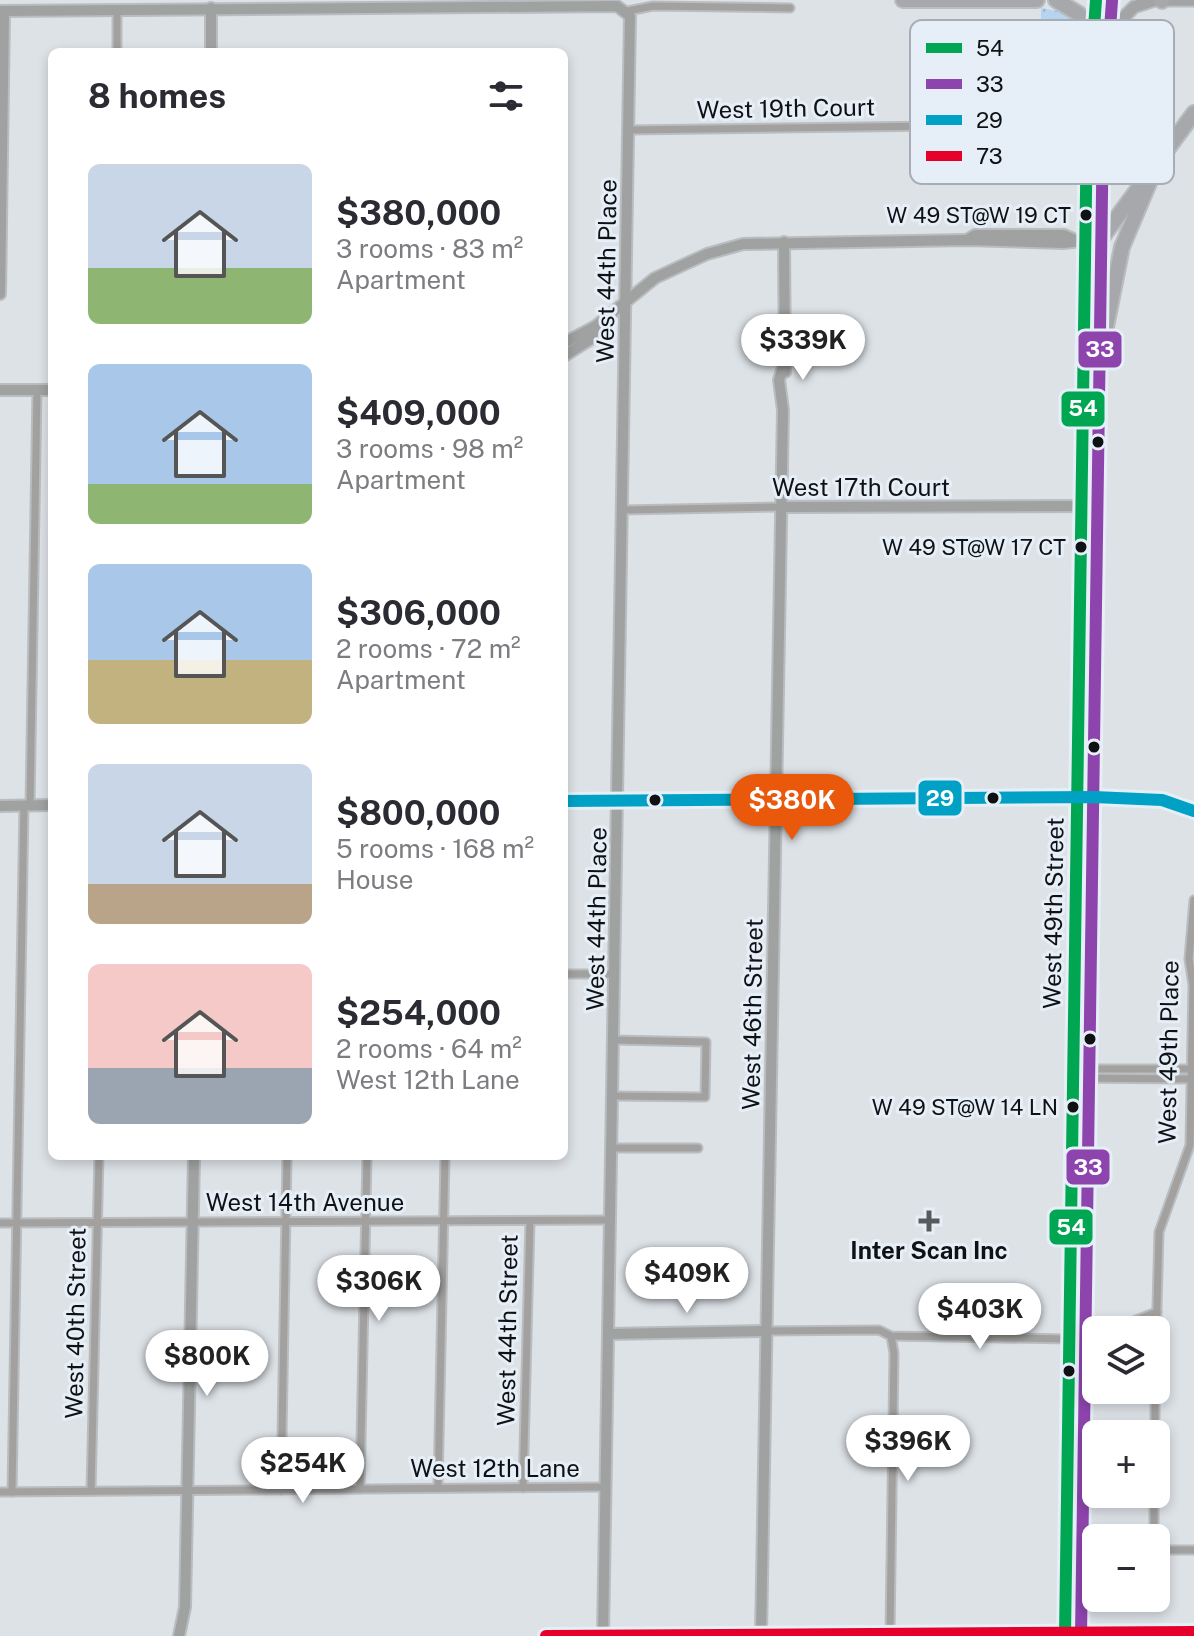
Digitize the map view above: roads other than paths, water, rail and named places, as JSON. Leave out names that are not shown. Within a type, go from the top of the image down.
[{"type":"highway","points":[[903,0],[1037,0]]},
{"type":"highway","points":[[1056,0],[1079,14],[1081,20]]},
{"type":"highway","points":[[1174,141],[1194,113]]},
{"type":"highway","points":[[1101,239],[1142,184]]},
{"type":"highway","points":[[1100,357],[1122,247],[1149,184]]},
{"type":"main road","name":"West 49th Street","points":[[1094,20],[1096,0]]},
{"type":"main road","name":"West 49th Street","points":[[1112,20],[1113,0]]},
{"type":"main road","points":[[1144,0],[1194,0]]},
{"type":"main road","points":[[1121,20],[1134,7],[1155,0]]},
{"type":"main road","name":"West 49th Street","points":[[1065,1634],[1082,506],[1079,239],[1083,184]]},
{"type":"main road","name":"West 49th Street","points":[[1085,1316],[1103,184]]},
{"type":"main road","points":[[1102,203],[1104,184]]},
{"type":"main road","points":[[1080,625],[1090,634],[1089,673],[1096,684]]},
{"type":"main road","points":[[1070,1256],[1076,1283],[1076,1319],[1082,1325]]},
{"type":"main road","points":[[1069,1339],[1077,1348],[1077,1376],[1082,1398]]},
{"type":"main road","name":"West 49th Street","points":[[1081,1634],[1082,1471]]},
{"type":"street","points":[[0,294],[2,11],[617,6],[628,11],[653,6],[787,8]]},
{"type":"street","points":[[211,8],[211,48]]},
{"type":"street","points":[[117,10],[117,48]]},
{"type":"street","name":"West 44th Place","points":[[603,1636],[623,510],[628,11]]},
{"type":"street","name":"West 19th Court","points":[[628,130],[910,126]]},
{"type":"street","points":[[568,340],[584,329],[596,326],[655,278],[707,254],[743,244],[967,240],[1063,243],[1101,239]]},
{"type":"street","name":"West 46th Street","points":[[761,1635],[783,394],[786,389],[783,367],[784,242]]},
{"type":"street","points":[[568,353],[591,339],[596,326]]},
{"type":"street","points":[[0,390],[48,390]]},
{"type":"street","points":[[12,1492],[37,390]]},
{"type":"street","name":"West 17th Court","points":[[623,510],[1099,506]]},
{"type":"street","points":[[568,801],[1094,797],[1162,800],[1194,811]]},
{"type":"street","points":[[0,806],[48,805]]},
{"type":"street","name":"West 49th Place","points":[[1157,1316],[1159,1232],[1190,1148],[1193,985],[1189,959],[1194,900]]},
{"type":"street","points":[[568,974],[615,974]]},
{"type":"street","points":[[613,1096],[705,1097],[706,1042],[614,1040]]},
{"type":"street","points":[[1088,1074],[1192,1069]]},
{"type":"street","points":[[1073,1073],[1191,1079]]},
{"type":"street","points":[[612,1148],[698,1148]]},
{"type":"street","name":"West 40th Street","points":[[91,1491],[99,1160]]},
{"type":"street","points":[[179,1636],[185,1607],[194,1160]]},
{"type":"street","points":[[281,1490],[287,1160]]},
{"type":"street","points":[[360,1489],[367,1160]]},
{"type":"street","points":[[438,1488],[445,1160]]},
{"type":"street","name":"West 14th Avenue","points":[[0,1223],[611,1220]]},
{"type":"street","name":"West 44th Street","points":[[523,1488],[530,1221]]},
{"type":"street","points":[[1147,1316],[1157,1312]]},
{"type":"street","points":[[609,1334],[879,1330],[891,1336],[1069,1339]]},
{"type":"street","points":[[890,1633],[894,1353],[891,1336]]},
{"type":"street","points":[[1066,1471],[1082,1471]]},
{"type":"street","name":"West 12th Lane","points":[[0,1492],[606,1487]]},
{"type":"street","points":[[1170,1546],[1194,1550]]},
{"type":"street","points":[[546,1636],[1191,1633]]},
{"type":"place","name":"W 49 ST@W 19 CT","points":[[1086,215]]},
{"type":"place","name":"W 49 ST@W 17 CT","points":[[1081,547]]},
{"type":"place","name":"W 49 ST@W 14 LN","points":[[1073,1107]]},
{"type":"place","name":"Inter Scan Inc","points":[[929,1221]]}]
